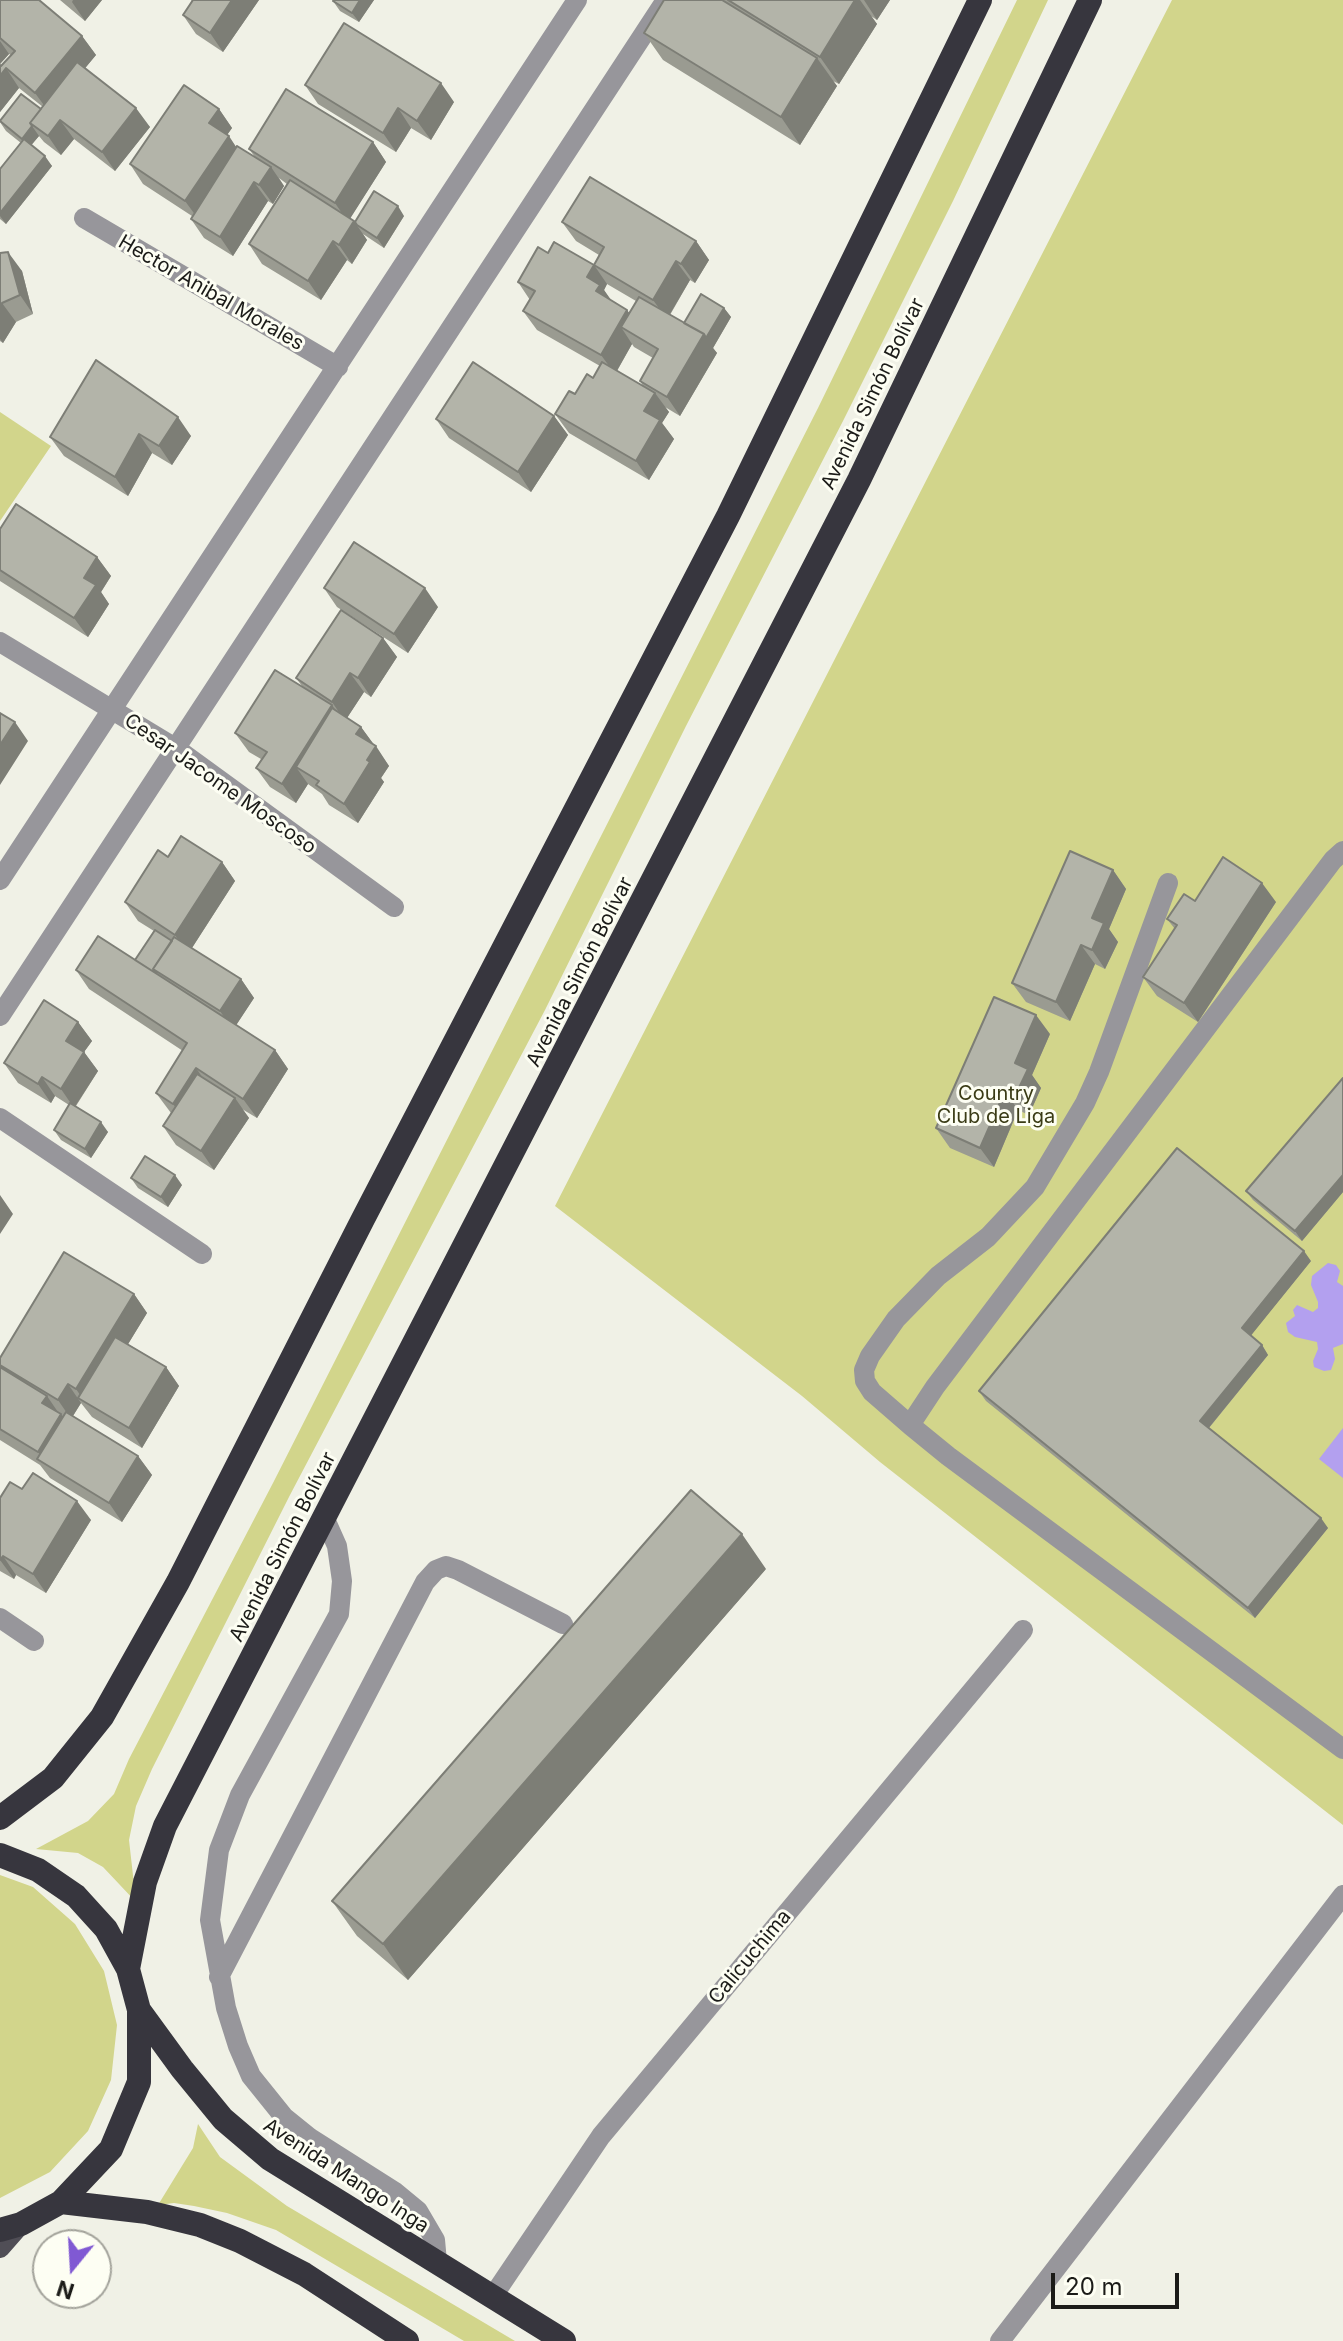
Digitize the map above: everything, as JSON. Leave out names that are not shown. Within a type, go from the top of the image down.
[{"type":"highway","points":[[0,1818],[53,1778],[102,1717],[178,1582],[728,516],[980,0]]},
{"type":"highway","name":"Avenida Simón Bolívar","points":[[128,1969],[145,1882],[165,1826],[859,480],[1090,0]]},
{"type":"highway","points":[[0,1855],[38,1870],[76,1896],[106,1929],[128,1969],[139,2010],[139,2082],[111,2149],[61,2202],[10,2227]]},
{"type":"highway","name":"Avenida Mango Inga","points":[[139,2010],[223,2119],[270,2159],[564,2341]]},
{"type":"highway","points":[[61,2202],[147,2212],[200,2225],[240,2241],[304,2274],[407,2341]]},
{"type":"main road","points":[[0,2248],[10,2227]]},
{"type":"street","points":[[0,880],[577,0]]},
{"type":"street","points":[[0,1016],[666,0]]},
{"type":"street","name":"Hector Anibal Morales","points":[[84,218],[338,367]]},
{"type":"street","name":"Cesar Jacome Moscoso","points":[[0,642],[177,749],[394,907]]},
{"type":"street","points":[[910,1425],[935,1387],[1333,860],[1343,851]]},
{"type":"street","points":[[1168,883],[1099,1072],[1085,1103],[1035,1187],[988,1237],[938,1276],[896,1319],[870,1356],[864,1370],[865,1381],[872,1392],[948,1456],[1343,1749]]},
{"type":"street","points":[[0,1118],[202,1254]]},
{"type":"street","points":[[325,1519],[337,1546],[342,1581],[339,1614],[240,1795],[219,1850],[210,1920],[219,1977],[238,2046],[251,2076],[284,2117],[418,2211],[435,2240],[437,2262]]},
{"type":"street","points":[[219,1977],[425,1582],[436,1570],[446,1566],[458,1570],[563,1624]]},
{"type":"street","points":[[0,1618],[34,1641]]},
{"type":"street","name":"Calicuchima","points":[[493,2296],[601,2136],[1023,1630]]},
{"type":"street","points":[[1000,2341],[1343,1895]]},
{"type":"green space","points":[[1017,0],[1048,0],[953,201],[545,1010],[290,1495],[152,1769],[136,1806],[129,1840],[136,1902],[103,1867],[78,1853],[36,1849],[88,1821],[114,1794],[129,1759],[273,1483],[818,408]]},
{"type":"green space","name":"Country Club de Liga","points":[[1172,0],[1343,0],[1343,1825],[880,1462],[802,1396],[555,1206]]},
{"type":"green space","points":[[0,412],[51,446],[0,521]]},
{"type":"green space","points":[[0,1875],[33,1887],[75,1924],[104,1971],[117,2025],[111,2080],[88,2131],[50,2172],[0,2198]]},
{"type":"green space","points":[[198,2124],[220,2157],[287,2206],[515,2341],[464,2341],[276,2230],[227,2213],[194,2206],[174,2203],[158,2205],[193,2148]]},
{"type":"shaded area","points":[[1328,1263],[1336,1265],[1340,1271],[1337,1282],[1343,1286],[1343,1344],[1333,1348],[1335,1359],[1331,1370],[1324,1371],[1314,1367],[1317,1342],[1295,1337],[1288,1332],[1286,1323],[1295,1316],[1293,1310],[1297,1305],[1313,1312],[1318,1308],[1311,1285],[1312,1276]]},
{"type":"shaded area","points":[[1343,1428],[1343,1478],[1319,1459]]},
{"type":"building","points":[[0,0],[39,0],[82,36],[35,93],[6,68],[0,76],[0,65],[15,51],[0,38]]},
{"type":"building","points":[[193,0],[232,0],[210,33],[183,15]]},
{"type":"building","points":[[334,0],[360,0],[352,13]]},
{"type":"building","points":[[664,0],[722,0],[817,58],[781,117],[644,33]]},
{"type":"building","points":[[728,0],[855,0],[820,57]]},
{"type":"building","points":[[344,23],[441,83],[417,121],[398,108],[383,133],[305,85]]},
{"type":"building","points":[[77,62],[136,108],[102,152],[60,120],[48,136],[30,123]]},
{"type":"building","points":[[184,85],[219,109],[209,123],[229,136],[185,201],[130,164]]},
{"type":"building","points":[[286,89],[373,142],[335,203],[249,149]]},
{"type":"building","points":[[21,94],[41,109],[22,139],[0,121]]},
{"type":"building","points":[[24,139],[45,156],[0,213],[0,169]]},
{"type":"building","points":[[237,146],[271,167],[259,185],[254,182],[220,237],[191,219]]},
{"type":"building","points":[[590,177],[696,241],[681,264],[676,261],[653,300],[594,265],[604,247],[562,222]]},
{"type":"building","points":[[290,180],[354,221],[339,245],[333,241],[308,281],[249,244]]},
{"type":"building","points":[[374,191],[398,206],[377,238],[355,222]]},
{"type":"building","points":[[554,242],[594,265],[587,277],[600,285],[596,291],[627,310],[601,355],[523,311],[535,291],[518,282],[538,247],[548,253]]},
{"type":"building","points":[[8,252],[20,295],[0,306],[0,253]]},
{"type":"building","points":[[701,294],[724,308],[706,338],[684,323]]},
{"type":"building","points":[[639,297],[704,334],[667,397],[640,381],[658,349],[621,327]]},
{"type":"building","points":[[96,360],[178,417],[159,446],[139,434],[115,477],[50,437]]},
{"type":"building","points":[[473,362],[554,416],[518,472],[436,419]]},
{"type":"building","points":[[602,362],[655,393],[644,411],[660,420],[636,461],[555,414],[569,391],[575,394],[587,374],[593,378]]},
{"type":"building","points":[[16,504],[97,557],[84,578],[96,585],[74,618],[0,570],[0,529]]},
{"type":"building","points":[[354,542],[425,588],[394,634],[324,588]]},
{"type":"building","points":[[341,610],[383,638],[358,678],[350,673],[332,702],[296,678]]},
{"type":"building","points":[[275,670],[332,705],[282,784],[256,768],[267,752],[235,733]]},
{"type":"building","points":[[332,708],[361,727],[356,734],[376,746],[367,760],[370,762],[344,804],[316,785],[319,781],[296,767]]},
{"type":"building","points":[[0,713],[15,722],[0,745]]},
{"type":"building","points":[[181,836],[222,862],[175,935],[125,902],[158,850],[168,857]]},
{"type":"building","points":[[1070,851],[1113,870],[1092,918],[1104,923],[1092,950],[1081,945],[1056,1002],[1012,983]]},
{"type":"building","points":[[1223,857],[1262,883],[1184,1003],[1143,977],[1177,925],[1167,919],[1184,894],[1195,901]]},
{"type":"building","points":[[155,930],[172,941],[153,969],[157,974],[135,960]]},
{"type":"building","points":[[98,936],[275,1050],[243,1099],[196,1068],[173,1104],[156,1093],[187,1043],[76,970]]},
{"type":"building","points":[[174,937],[241,979],[220,1011],[153,969]]},
{"type":"building","points":[[994,997],[1036,1015],[1015,1063],[1028,1069],[1015,1096],[1005,1091],[980,1148],[936,1128]]},
{"type":"building","points":[[44,1000],[78,1022],[66,1041],[84,1052],[61,1089],[42,1077],[38,1084],[4,1063]]},
{"type":"building","points":[[197,1074],[235,1098],[201,1151],[163,1126]]},
{"type":"building","points":[[1343,1078],[1343,1175],[1295,1231],[1246,1191]]},
{"type":"building","points":[[70,1103],[101,1122],[85,1149],[54,1130]]},
{"type":"building","points":[[1177,1148],[1304,1251],[1242,1328],[1262,1345],[1200,1421],[1321,1518],[1248,1608],[979,1391]]},
{"type":"building","points":[[145,1156],[175,1175],[161,1197],[131,1178]]},
{"type":"building","points":[[64,1252],[134,1294],[76,1389],[68,1384],[58,1400],[0,1365],[0,1358]]},
{"type":"building","points":[[115,1337],[166,1367],[129,1428],[78,1398]]},
{"type":"building","points":[[0,1367],[47,1396],[42,1403],[61,1414],[38,1452],[0,1429]]},
{"type":"building","points":[[66,1412],[138,1456],[109,1503],[37,1459]]},
{"type":"building","points":[[33,1473],[77,1501],[33,1574],[3,1556],[0,1560],[0,1498],[10,1482],[22,1489]]},
{"type":"building","points":[[691,1490],[742,1534],[383,1944],[332,1901]]}]
